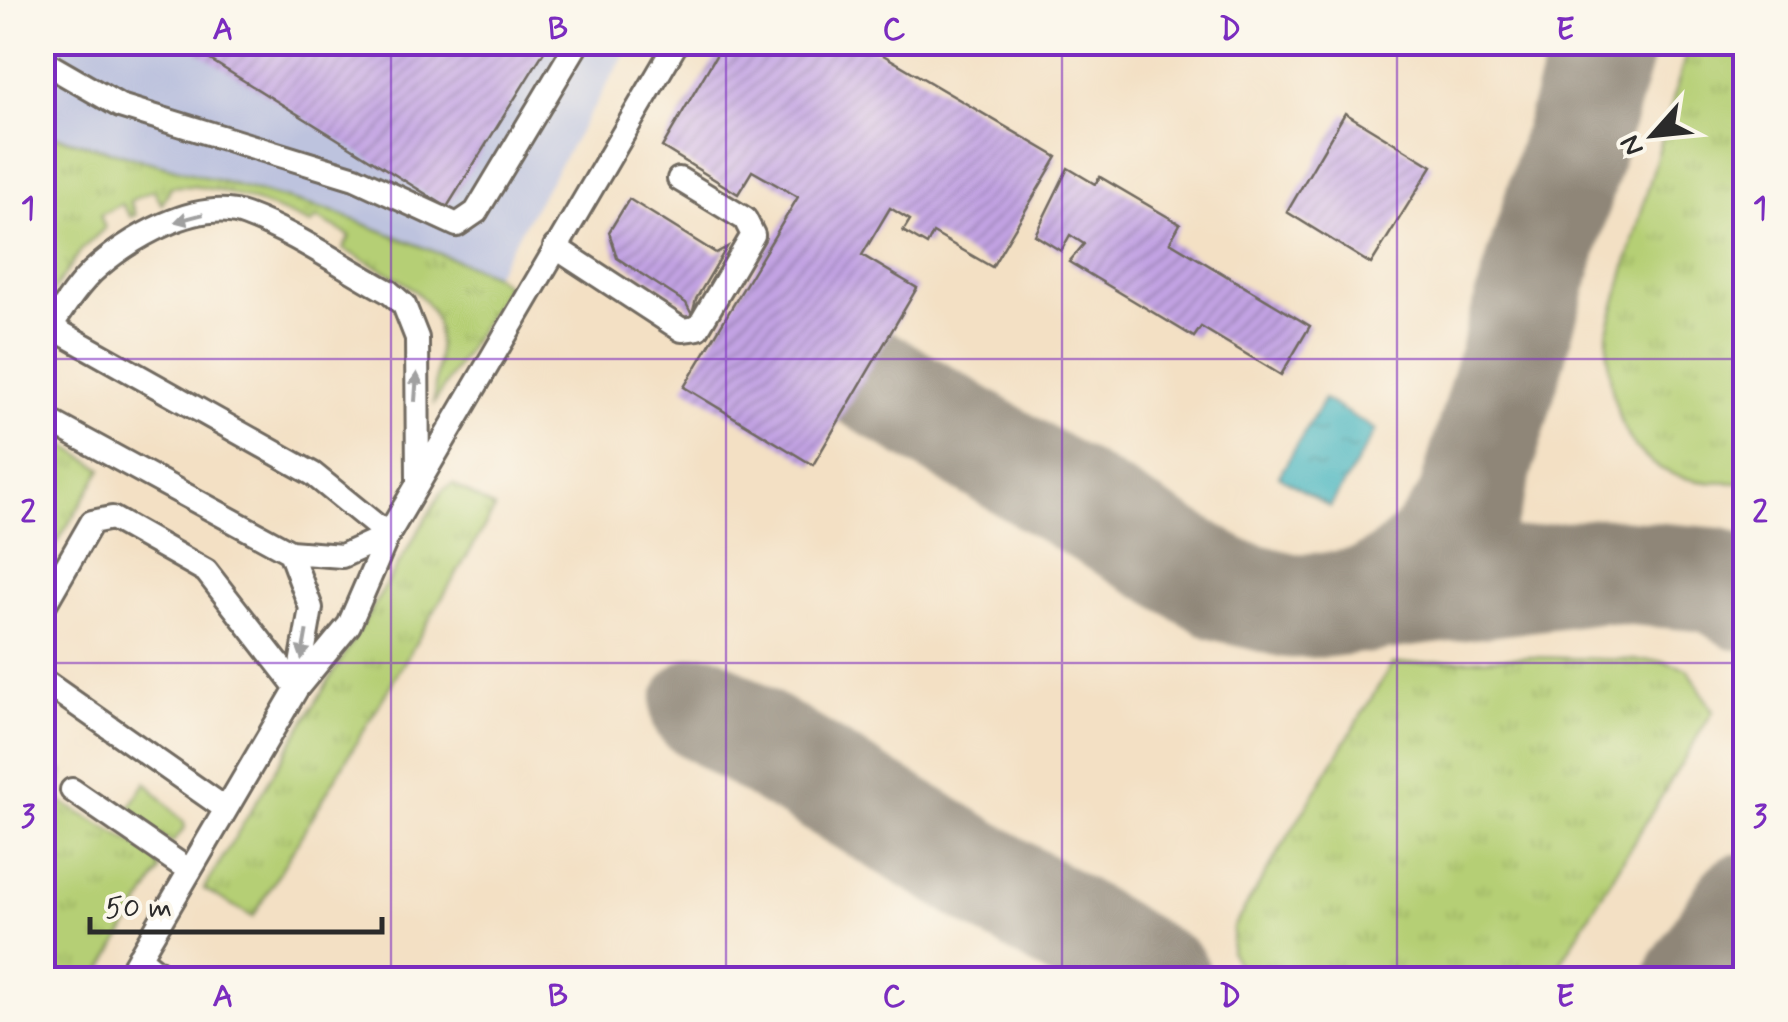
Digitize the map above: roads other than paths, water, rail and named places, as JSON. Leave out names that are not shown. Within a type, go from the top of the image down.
[{"type":"lane","points":[[42,60],[120,106],[355,178],[457,225],[476,212],[578,42]]},
{"type":"lane","points":[[126,980],[297,688],[348,625],[388,535],[677,42]]},
{"type":"lane","points":[[555,248],[682,330],[698,328],[753,235],[745,219],[679,179]]},
{"type":"lane","points":[[388,535],[313,474],[47,334],[90,274],[116,252],[170,224],[201,214],[245,214],[389,292],[404,305],[418,338],[418,484]]},
{"type":"lane","points":[[42,418],[290,552],[342,556],[388,535]]},
{"type":"lane","points":[[42,609],[92,522],[112,518],[206,571],[297,688]]},
{"type":"lane","points":[[290,552],[311,608],[297,688]]},
{"type":"lane","points":[[42,680],[226,809]]},
{"type":"lane","points":[[72,790],[190,871]]},
{"type":"lane","points":[[139,957],[168,980]]},
{"type":"water","points":[[1324,399],[1376,430],[1330,507],[1279,476]]}]
